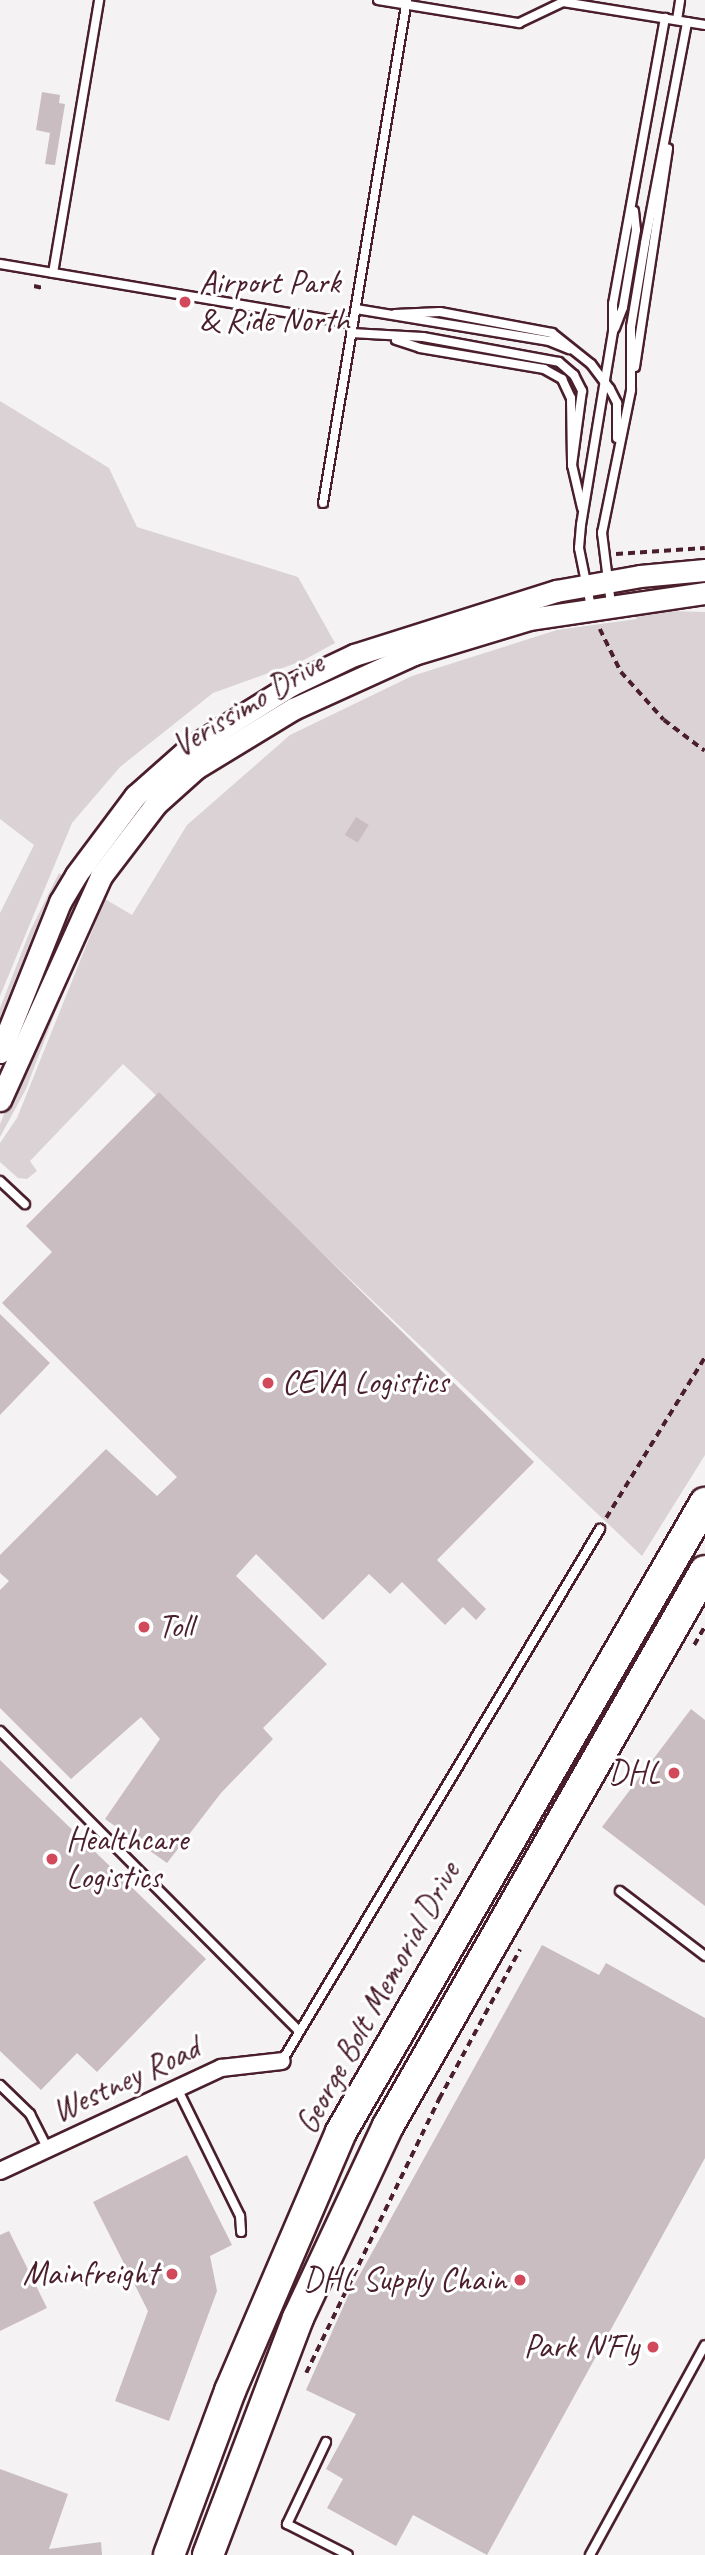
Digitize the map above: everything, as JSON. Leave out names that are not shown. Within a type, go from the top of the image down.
[{"type":"highway","name":"George Bolt Memorial Drive","points":[[169,2555],[230,2391],[341,2132],[705,1503]]},
{"type":"highway","points":[[208,2555],[298,2318],[388,2126],[705,1571]]},
{"type":"street","name":"Verissimo Drive","points":[[0,1052],[60,902],[76,875],[135,796],[187,750],[291,685],[354,655],[509,603],[597,583],[705,570]]},
{"type":"street","name":"Verissimo Drive","points":[[0,1100],[100,876],[123,842],[176,784],[242,737],[354,679],[503,626],[599,606],[705,593]]},
{"type":"street","name":"Westney Road","points":[[0,2171],[221,2068],[282,2061]]},
{"type":"lane","points":[[53,274],[99,0]]},
{"type":"lane","points":[[378,0],[407,2],[519,23],[555,3],[567,1],[705,25]]},
{"type":"lane","points":[[677,20],[681,0]]},
{"type":"lane","points":[[323,503],[407,2]]},
{"type":"lane","points":[[599,606],[597,583],[579,548],[582,516],[613,331],[613,304],[634,206],[665,18]]},
{"type":"lane","points":[[599,606],[597,583],[602,533],[617,447],[631,390],[631,327],[657,172],[668,136],[687,22]]},
{"type":"lane","points":[[0,264],[352,328],[420,348],[556,374],[571,398],[572,465],[582,516]]},
{"type":"lane","points":[[356,309],[395,314],[440,312],[538,328],[579,354],[605,381],[617,403],[617,447]]},
{"type":"lane","points":[[0,1181],[24,1204]]},
{"type":"lane","points":[[282,2061],[600,1529]]},
{"type":"lane","points":[[0,1731],[299,2031]]},
{"type":"lane","points":[[620,1891],[705,1956]]},
{"type":"lane","points":[[0,2085],[30,2114],[48,2149]]},
{"type":"lane","points":[[177,2088],[240,2216],[242,2232]]},
{"type":"lane","points":[[590,2555],[705,2345]]},
{"type":"lane","points":[[326,2442],[287,2524],[348,2555]]},
{"type":"path","points":[[34,286],[43,288]]},
{"type":"path","points":[[599,606],[602,637],[621,672],[664,720],[705,751]]},
{"type":"path","points":[[600,1529],[705,1357]]},
{"type":"path","points":[[687,1656],[705,1626]]},
{"type":"path","points":[[302,2381],[439,2099],[522,1946]]},
{"type":"shaded area","points":[[0,401],[109,468],[137,527],[298,577],[335,643],[302,661],[213,693],[120,767],[72,823],[0,996],[0,913],[34,845],[0,819]]},
{"type":"shaded area","points":[[633,610],[705,612],[705,1455],[642,1556],[123,1064],[30,1161],[37,1171],[27,1179],[18,1178],[0,1162],[0,1143],[17,1118],[105,899],[132,915],[187,825],[290,735],[412,676],[557,630],[637,619]]},
{"type":"shaded area","points":[[59,873],[63,876],[0,1025],[0,1008],[30,931]]},
{"type":"shaded area","points":[[54,995],[61,997],[26,1089],[0,1137],[0,1124]]},
{"type":"building","points":[[42,92],[60,95],[59,103],[65,104],[55,165],[45,164],[50,133],[36,130]]},
{"type":"building","points":[[356,817],[369,825],[358,843],[345,835]]},
{"type":"building","name":"CEVA Logistics","points":[[159,1092],[534,1462],[437,1560],[486,1609],[476,1620],[463,1607],[445,1625],[402,1582],[390,1594],[369,1574],[323,1620],[256,1554],[236,1576],[327,1664],[263,1728],[273,1739],[221,1793],[167,1863],[105,1819],[160,1739],[141,1717],[71,1779],[0,1708],[0,1590],[9,1581],[0,1573],[0,1555],[106,1449],[157,1496],[177,1477],[2,1303],[52,1252],[26,1226]]},
{"type":"building","points":[[0,1314],[50,1363],[0,1415]]},
{"type":"building","name":"DHL","points":[[691,1709],[705,1720],[705,1906],[602,1827]]},
{"type":"building","name":"Healthcare Logistics","points":[[0,1760],[206,1959],[97,2072],[77,2053],[41,2090],[0,2051]]},
{"type":"building","name":"DHL Supply Chain","points":[[542,1945],[599,1975],[606,1963],[705,2018],[705,2158],[487,2555],[413,2515],[396,2546],[327,2508],[343,2479],[326,2469],[356,2414],[306,2390],[348,2296]]},
{"type":"building","name":"Mainfreight","points":[[187,2155],[232,2245],[210,2256],[217,2291],[169,2421],[115,2401],[148,2311],[93,2202]]},
{"type":"building","name":"Mainfreight","points":[[9,2231],[47,2308],[0,2331],[0,2235]]},
{"type":"building","points":[[0,2469],[68,2494],[49,2549],[101,2542],[102,2555],[0,2555]]},
{"type":"place","name":"Airport Park & Ride North","points":[[185,302]]},
{"type":"place","name":"CEVA Logistics","points":[[268,1383]]},
{"type":"place","name":"Toll","points":[[144,1627]]},
{"type":"place","name":"DHL","points":[[674,1773]]},
{"type":"place","name":"Healthcare Logistics","points":[[52,1859]]},
{"type":"place","name":"Mainfreight","points":[[172,2274]]},
{"type":"place","name":"DHL Supply Chain","points":[[520,2280]]},
{"type":"place","name":"Park N'Fly","points":[[653,2347]]}]
